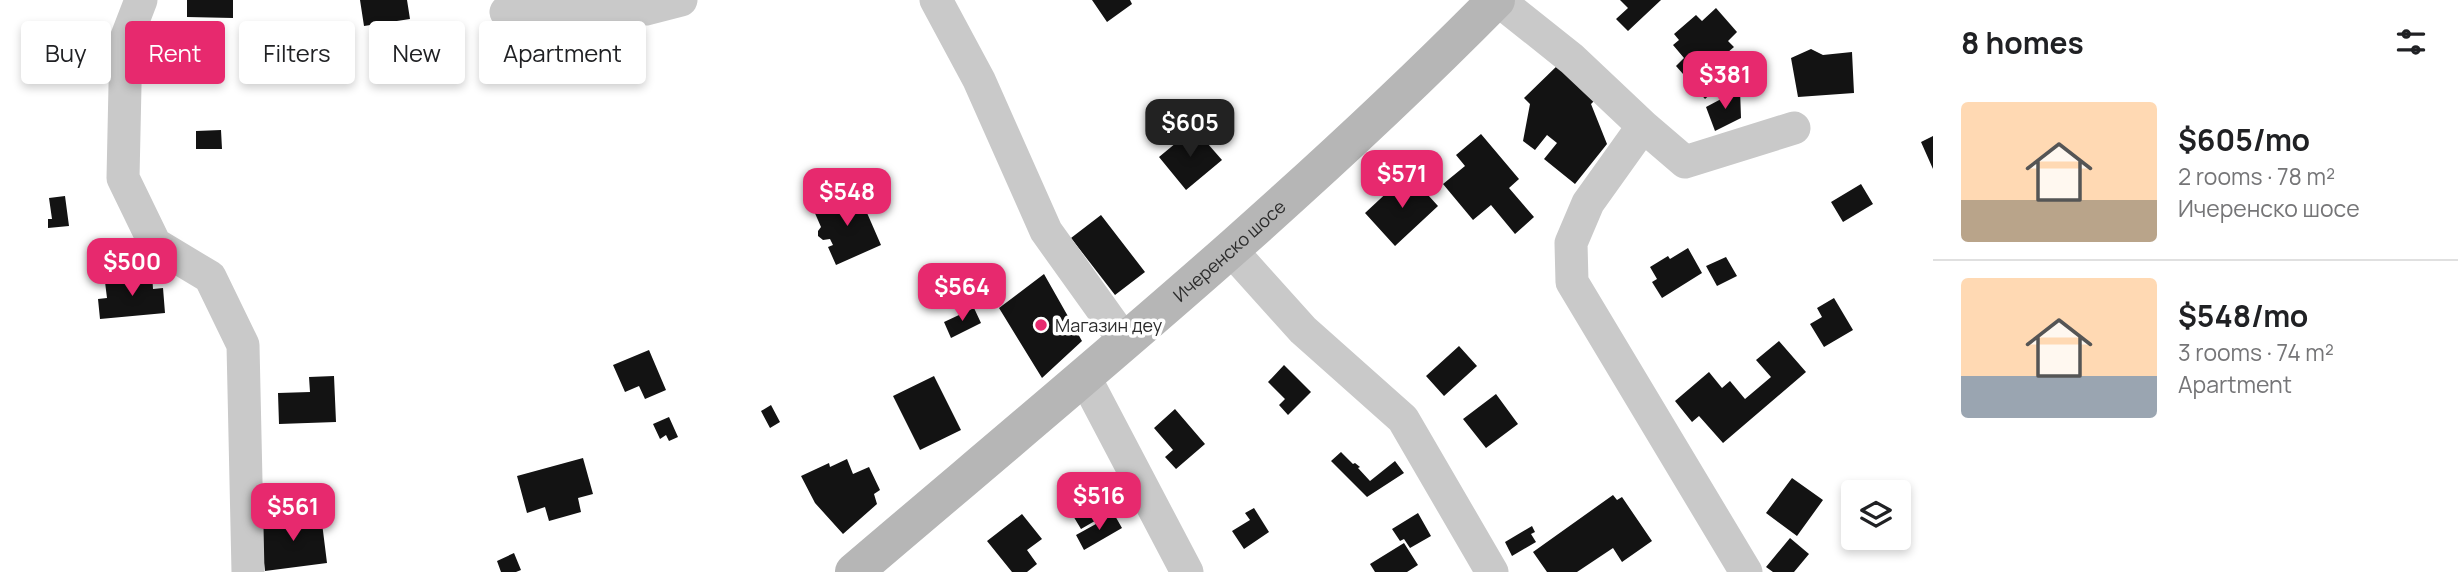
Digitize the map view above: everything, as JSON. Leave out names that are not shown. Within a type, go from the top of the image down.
[{"type":"street","points":[[141,0],[125,39],[123,178],[155,244],[210,277],[243,345],[248,572]]},
{"type":"street","points":[[506,12],[568,6],[646,9],[681,0]]},
{"type":"street","points":[[936,0],[979,80],[1046,231],[1124,340]]},
{"type":"street","points":[[1497,0],[1572,59],[1685,162],[1794,128]]},
{"type":"street","name":"Ичеренско шосе","points":[[854,572],[1231,250],[1497,0]]},
{"type":"street","points":[[1643,126],[1588,203],[1571,243],[1572,282],[1746,572]]},
{"type":"street","points":[[1231,250],[1303,330],[1403,419],[1492,572]]},
{"type":"street","points":[[1083,376],[1187,572]]},
{"type":"building","points":[[187,0],[233,0],[233,18],[187,17]]},
{"type":"building","points":[[360,0],[407,0],[410,19],[369,21],[369,25],[364,26]]},
{"type":"building","points":[[1092,0],[1130,0],[1132,4],[1107,22]]},
{"type":"building","points":[[1620,0],[1661,0],[1628,31],[1616,19],[1628,8]]},
{"type":"building","points":[[1716,8],[1737,32],[1728,41],[1734,47],[1721,58],[1735,73],[1705,99],[1676,66],[1684,58],[1673,45],[1679,40],[1674,34],[1696,15],[1702,21]]},
{"type":"building","points":[[1811,49],[1823,55],[1852,52],[1854,93],[1798,97],[1791,58]]},
{"type":"building","points":[[1560,63],[1596,99],[1591,104],[1607,144],[1575,184],[1544,159],[1557,143],[1547,135],[1535,150],[1523,141],[1530,104],[1524,98]]},
{"type":"building","points":[[1740,89],[1741,118],[1715,131],[1706,107]]},
{"type":"building","points":[[1194,128],[1222,160],[1186,190],[1159,157]]},
{"type":"building","points":[[221,130],[222,149],[196,149],[196,131]]},
{"type":"building","points":[[1481,134],[1519,179],[1509,188],[1534,217],[1515,234],[1491,205],[1473,220],[1443,184],[1465,166],[1456,155]]},
{"type":"building","points":[[1933,136],[1933,169],[1921,142]]},
{"type":"building","points":[[1408,173],[1438,206],[1395,246],[1365,213]]},
{"type":"building","points":[[1861,184],[1873,204],[1843,222],[1831,202]]},
{"type":"building","points":[[851,188],[859,207],[864,206],[881,245],[836,265],[828,247],[833,245],[830,239],[823,240],[818,236],[821,227],[814,211],[836,202],[833,196]]},
{"type":"building","points":[[65,196],[69,226],[48,228],[48,219],[52,219],[49,198]]},
{"type":"building","points":[[1101,215],[1145,272],[1115,295],[1071,238]]},
{"type":"building","points":[[1688,248],[1702,273],[1662,298],[1652,282],[1657,279],[1650,267]]},
{"type":"building","points":[[1726,257],[1737,276],[1717,286],[1706,266]]},
{"type":"building","points":[[152,273],[153,289],[163,288],[165,313],[100,319],[98,299],[107,298],[105,282],[125,280],[125,275]]},
{"type":"building","name":"Магазин деу","points":[[1044,274],[1082,341],[1042,378],[999,308]]},
{"type":"building","points":[[1834,298],[1853,330],[1824,347],[1810,324],[1822,317],[1817,308]]},
{"type":"building","points":[[974,308],[981,323],[951,338],[944,322]]},
{"type":"building","points":[[1779,341],[1806,372],[1723,443],[1699,416],[1692,422],[1675,401],[1709,372],[1722,388],[1730,381],[1745,399],[1771,377],[1756,360]]},
{"type":"building","points":[[1459,346],[1477,366],[1444,396],[1426,376]]},
{"type":"building","points":[[649,350],[666,390],[645,399],[639,386],[625,392],[613,365]]},
{"type":"building","points":[[1284,365],[1311,392],[1288,415],[1279,405],[1285,399],[1268,382]]},
{"type":"building","points":[[334,376],[336,422],[279,424],[278,393],[310,392],[309,377]]},
{"type":"building","points":[[934,376],[961,430],[920,450],[893,396]]},
{"type":"building","points":[[1496,394],[1518,424],[1486,448],[1463,419]]},
{"type":"building","points":[[771,405],[780,422],[770,428],[761,411]]},
{"type":"building","points":[[1175,409],[1205,444],[1176,469],[1165,457],[1173,450],[1154,428]]},
{"type":"building","points":[[669,417],[678,437],[669,441],[666,435],[660,439],[653,424]]},
{"type":"building","points":[[1341,452],[1360,467],[1358,468],[1370,481],[1395,461],[1404,473],[1367,497],[1331,461]]},
{"type":"building","points":[[583,458],[593,494],[578,498],[581,512],[549,521],[545,507],[527,513],[517,476]]},
{"type":"building","points":[[847,459],[853,474],[869,467],[880,490],[874,494],[877,504],[843,534],[815,503],[801,476],[829,463],[830,467]]},
{"type":"building","points":[[1792,478],[1823,500],[1797,536],[1766,513]]},
{"type":"building","points":[[1613,495],[1617,500],[1622,497],[1652,541],[1622,562],[1613,548],[1577,572],[1547,572],[1533,552]]},
{"type":"building","points":[[1104,496],[1112,511],[1081,529],[1072,514]]},
{"type":"building","points":[[1254,508],[1269,532],[1244,549],[1232,531],[1250,520],[1245,513]]},
{"type":"building","points":[[1418,513],[1431,536],[1410,548],[1404,539],[1400,541],[1392,529]]},
{"type":"building","points":[[1022,514],[1042,539],[1027,550],[1037,564],[1027,572],[1012,572],[987,541]]},
{"type":"building","points":[[1114,514],[1122,528],[1084,550],[1076,535]]},
{"type":"building","points":[[321,515],[327,563],[265,571],[259,523]]},
{"type":"building","points":[[1532,526],[1535,532],[1531,534],[1536,542],[1512,556],[1505,542]]},
{"type":"building","points":[[1790,538],[1809,554],[1794,572],[1773,572],[1766,567]]},
{"type":"building","points":[[1404,543],[1418,565],[1407,572],[1375,572],[1370,564]]},
{"type":"building","points":[[514,553],[521,570],[501,572],[497,561]]},
{"type":"place","name":"Магазин деу","points":[[1041,325]]}]
